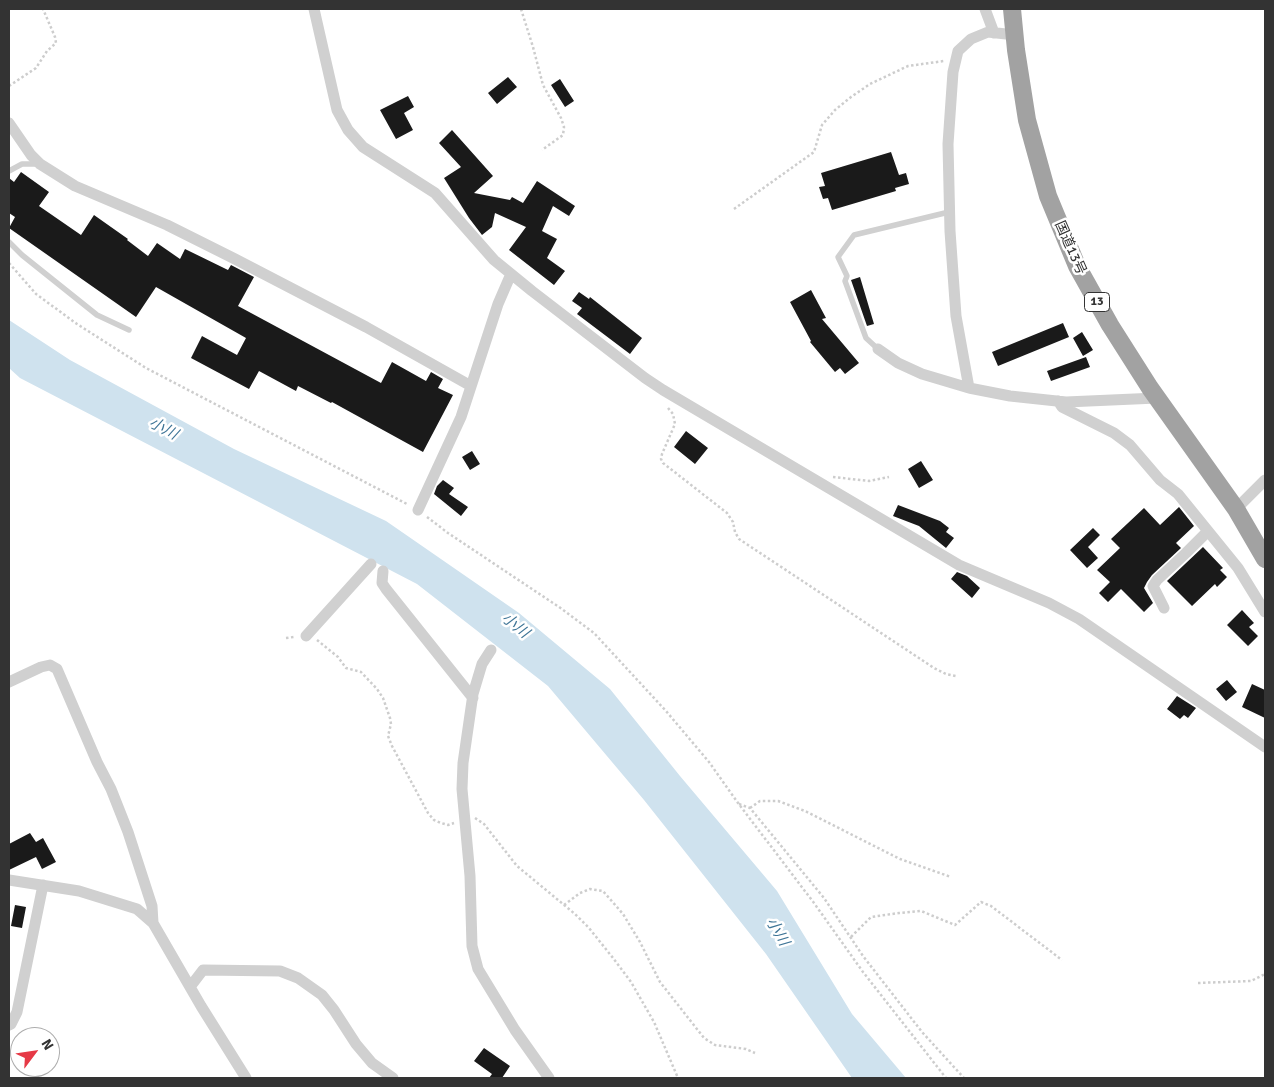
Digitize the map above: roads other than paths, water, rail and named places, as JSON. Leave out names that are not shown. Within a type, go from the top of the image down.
[{"type":"highway","name":"国道13号","points":[[1012,9],[1027,120],[1048,196],[1076,266],[1110,325],[1157,398],[1236,510],[1265,559]]},
{"type":"street","points":[[314,9],[337,110],[348,130],[363,147],[435,193],[494,260],[645,378],[959,565],[1049,603],[1079,619],[1265,747]]},
{"type":"street","points":[[985,9],[994,33]]},
{"type":"street","points":[[969,388],[956,316],[949,212],[948,144],[953,72],[958,51],[971,39],[988,32],[1015,35]]},
{"type":"street","points":[[9,123],[31,155],[40,164],[75,186],[167,225],[331,309],[471,386]]},
{"type":"street","points":[[418,510],[461,417],[498,304],[511,274]]},
{"type":"street","points":[[878,349],[898,363],[922,374],[969,388],[1010,396],[1058,401],[1157,398]]},
{"type":"street","points":[[1058,401],[1062,407],[1114,433],[1130,446],[1151,471],[1178,494],[1238,568],[1265,612]]},
{"type":"street","points":[[1236,510],[1264,483]]},
{"type":"street","points":[[1164,608],[1153,586],[1156,580],[1208,531]]},
{"type":"street","points":[[306,636],[371,564]]},
{"type":"street","points":[[383,571],[382,583],[386,589],[473,698]]},
{"type":"street","points":[[491,650],[482,664],[473,698],[463,763],[462,789],[470,876],[472,946],[478,969],[514,1030],[549,1078]]},
{"type":"street","points":[[9,682],[41,667],[50,665],[57,669],[96,762],[111,789],[128,832],[152,906],[153,923]]},
{"type":"street","points":[[9,880],[78,891],[137,909],[153,923],[246,1078]]},
{"type":"street","points":[[9,1025],[17,1012],[43,885]]},
{"type":"street","points":[[190,987],[203,970],[280,971],[298,978],[322,995],[356,1044],[372,1062],[393,1078]]},
{"type":"lane","points":[[9,171],[22,164],[40,164]]},
{"type":"lane","points":[[878,349],[866,338],[845,281],[847,276],[838,257],[854,235],[949,212]]},
{"type":"lane","points":[[9,242],[22,255],[98,315],[129,330]]},
{"type":"water","name":"小川","points":[[9,320],[70,360],[234,449],[386,521],[519,613],[610,689],[777,891],[852,1014],[906,1078],[852,1078],[766,954],[644,800],[548,686],[417,584],[20,378],[9,368]]}]
